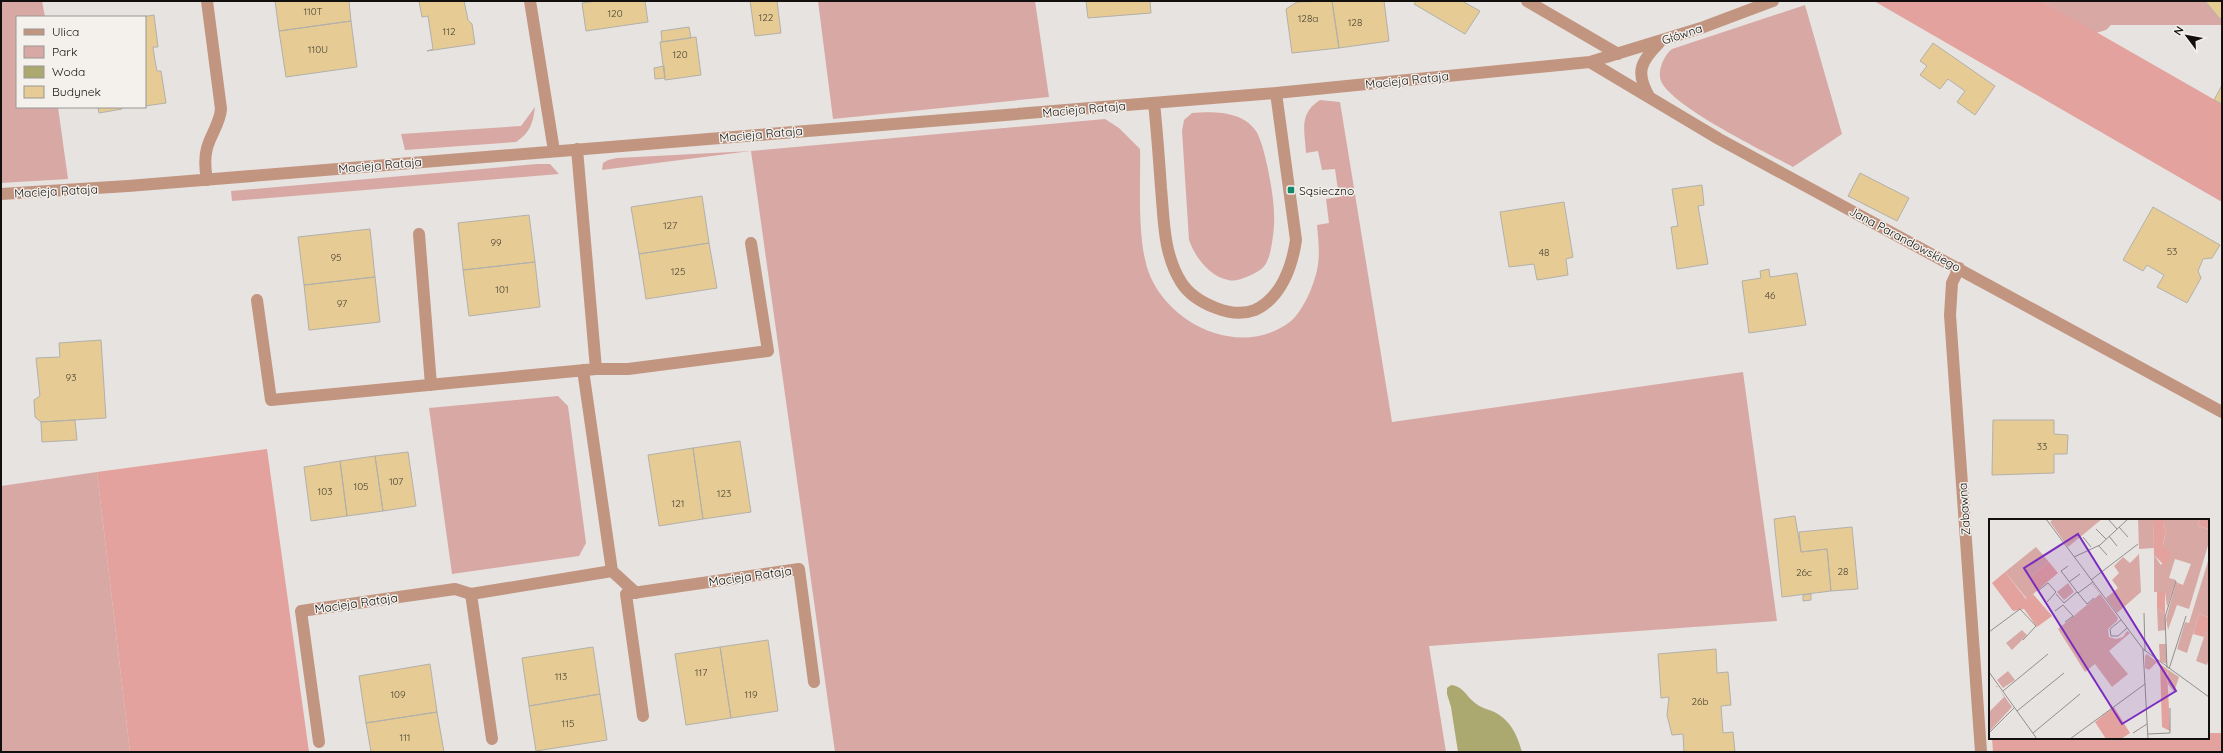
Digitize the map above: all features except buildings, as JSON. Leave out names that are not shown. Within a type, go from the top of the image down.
[{"type":"street","points":[[207,1],[221,109],[220,118],[207,148],[205,162],[207,180]]},
{"type":"street","points":[[530,1],[554,151]]},
{"type":"street","points":[[1527,1],[1618,54]]},
{"type":"street","name":"Główna","points":[[1590,62],[1660,42],[1773,1]]},
{"type":"street","points":[[1651,99],[1642,82],[1642,65],[1646,56],[1660,42]]},
{"type":"street","name":"Macieja Rataja","points":[[1,194],[207,180],[1276,93],[1590,62]]},
{"type":"street","name":"Jana Parandowskiego","points":[[1590,62],[1719,139],[2222,412]]},
{"type":"street","points":[[1154,103],[1166,242],[1181,283],[1191,294],[1206,304],[1228,312],[1247,313],[1265,305],[1280,287],[1292,263],[1296,240],[1276,93]]},
{"type":"street","points":[[577,149],[596,369]]},
{"type":"street","points":[[419,234],[431,385]]},
{"type":"street","points":[[257,300],[271,400],[583,370],[628,370],[768,351],[751,243]]},
{"type":"street","name":"Zabawna","points":[[1959,268],[1952,283],[1950,315],[1981,752]]},
{"type":"street","points":[[583,370],[612,571],[636,593]]},
{"type":"street","name":"Macieja Rataja","points":[[636,593],[799,569],[814,682]]},
{"type":"street","name":"Macieja Rataja","points":[[319,742],[301,611],[455,589],[471,594],[612,571]]},
{"type":"street","points":[[636,593],[626,594],[643,716]]},
{"type":"street","points":[[471,594],[492,739]]},
{"type":"green space","points":[[1,1],[42,1],[45,16],[16,16],[16,108],[58,108],[68,179],[1,183]]},
{"type":"green space","points":[[818,1],[1035,1],[1049,97],[833,119]]},
{"type":"green space","points":[[2042,1],[2205,1],[2222,21],[2222,25],[2111,25],[2106,30],[2096,33]]},
{"type":"green space","points":[[1805,5],[1842,134],[1793,167],[1700,116],[1669,92],[1661,81],[1660,73],[1662,64],[1666,55],[1672,49]]},
{"type":"green space","points":[[1320,100],[1340,102],[1392,422],[1743,372],[1777,621],[1429,646],[1446,752],[835,752],[751,151],[1105,119],[1119,128],[1140,149],[1140,215],[1143,249],[1151,278],[1162,296],[1176,311],[1193,323],[1212,332],[1232,337],[1253,337],[1272,332],[1291,321],[1305,303],[1312,287],[1319,259],[1317,225],[1329,223],[1326,199],[1339,197],[1335,169],[1322,170],[1318,151],[1306,153],[1304,124],[1308,111]]},
{"type":"green space","points":[[535,107],[528,131],[516,142],[405,150],[401,134],[521,126]]},
{"type":"green space","points":[[1209,112],[1227,114],[1243,119],[1256,131],[1263,147],[1274,206],[1272,243],[1267,262],[1264,267],[1254,274],[1240,279],[1228,280],[1221,278],[1209,270],[1195,253],[1189,240],[1182,131],[1184,120],[1192,113]]},
{"type":"green space","points":[[751,151],[602,170],[603,163],[617,158]]},
{"type":"green space","points":[[550,164],[559,174],[232,201],[231,191]]},
{"type":"green space","points":[[558,396],[568,406],[586,543],[579,556],[452,574],[429,408]]},
{"type":"green space","points":[[97,472],[130,752],[1,752],[1,486]]},
{"type":"shaded area","points":[[1874,1],[2042,1],[2222,104],[2222,202]]},
{"type":"shaded area","points":[[267,449],[309,752],[130,752],[97,472]]},
{"type":"shaded area","points":[[2209,733],[2222,733],[2222,752],[1993,752],[1992,739],[2209,739]]},
{"type":"water","points":[[1451,685],[1459,687],[1472,700],[1483,708],[1504,718],[1515,733],[1522,752],[1458,752],[1451,707],[1447,694],[1447,688]]},
{"type":"place","name":"Sąsieczno","points":[[1291,190]]}]
